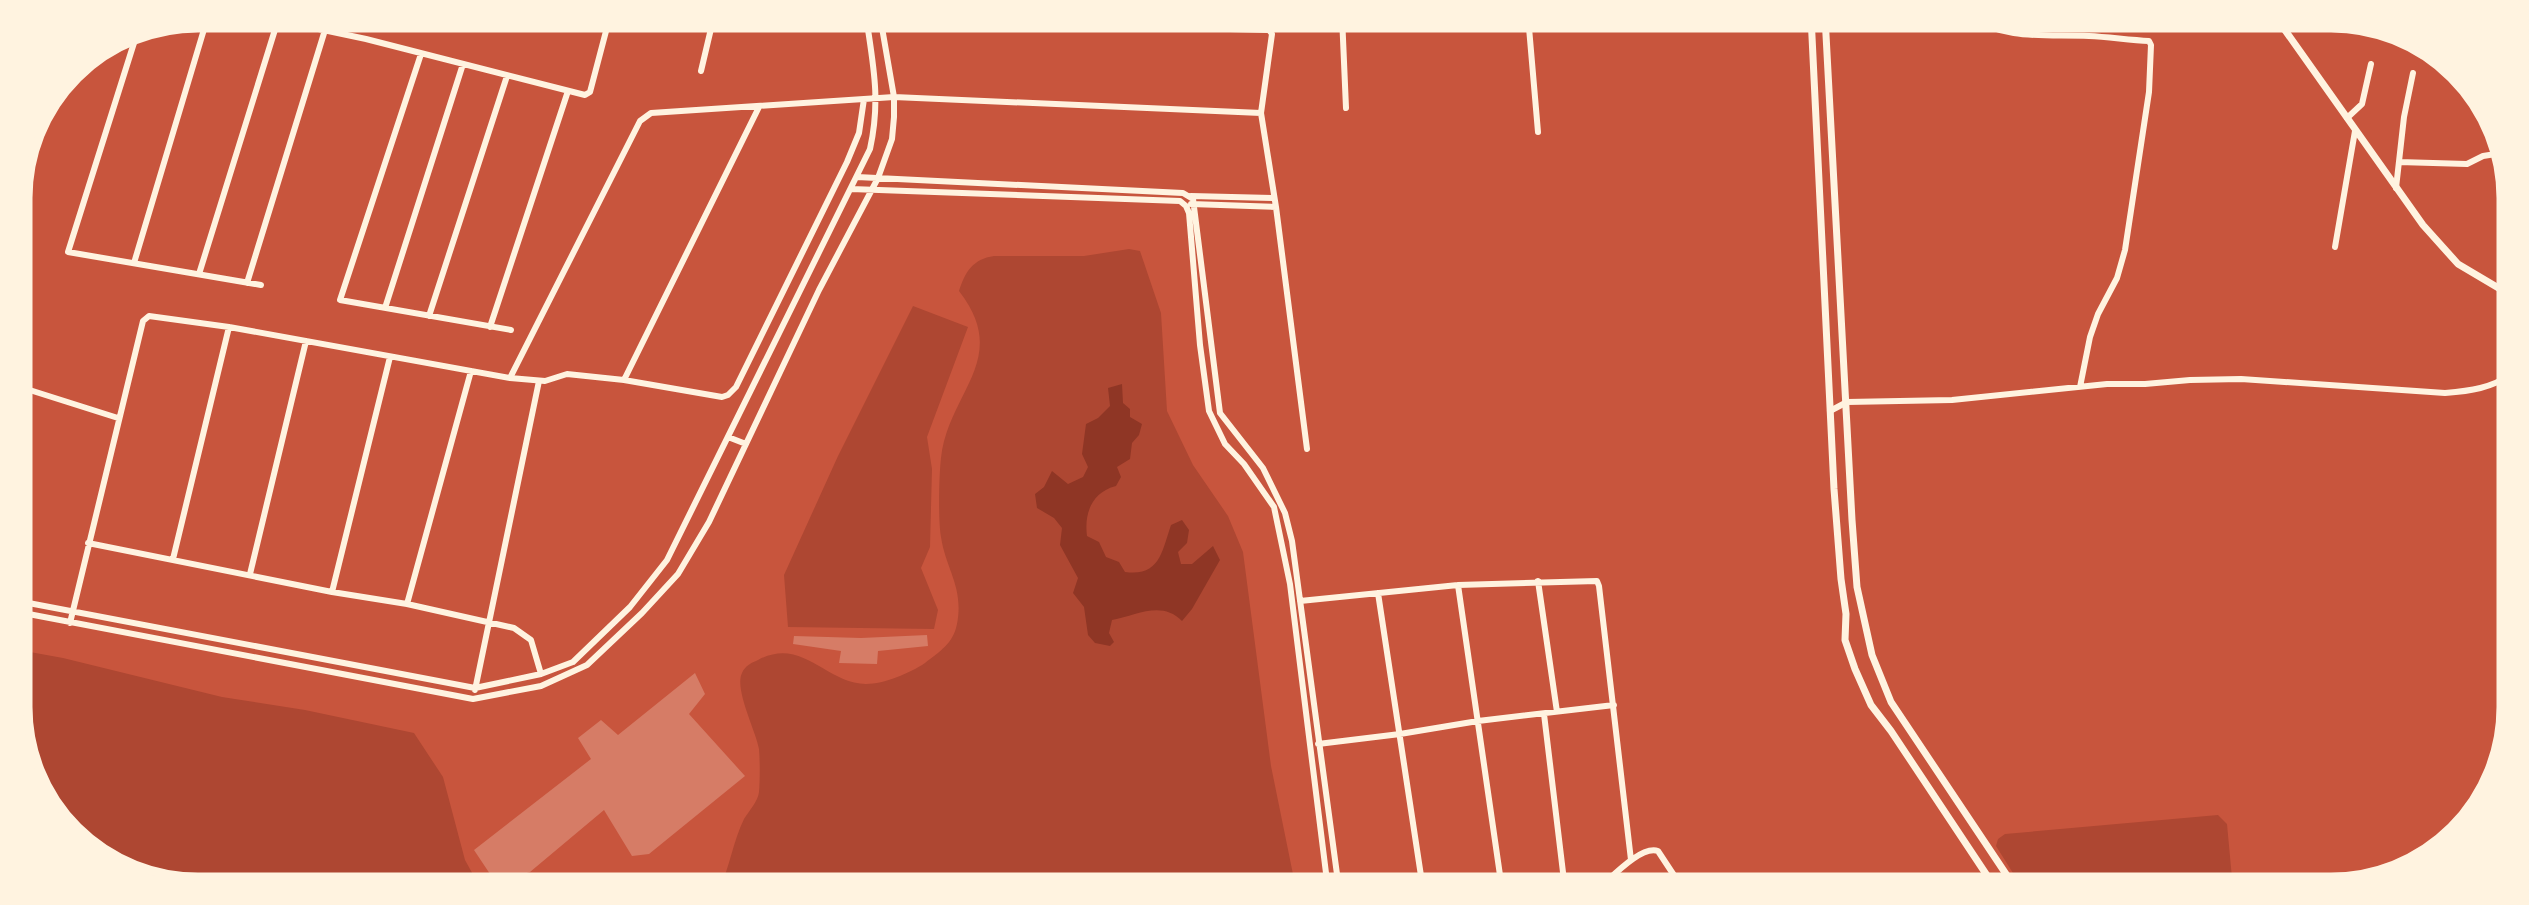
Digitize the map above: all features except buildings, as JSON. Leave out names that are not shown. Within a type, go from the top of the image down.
[{"type":"street","points":[[134,263],[204,28]]},
{"type":"street","points":[[199,274],[276,28]]},
{"type":"street","points":[[316,28],[585,95],[590,92],[607,28]]},
{"type":"street","points":[[701,71],[711,28]]},
{"type":"street","points":[[28,603],[475,688],[541,674],[580,656],[631,607],[667,560],[870,149],[876,123],[877,98],[868,28]]},
{"type":"street","points":[[28,614],[473,699],[541,685],[587,665],[642,613],[678,574],[709,522],[819,290],[872,191],[892,139],[894,97],[883,28]]},
{"type":"street","points":[[1229,28],[1264,29],[1272,34],[1261,113],[1275,198],[1307,449]]},
{"type":"street","points":[[1343,28],[1346,108]]},
{"type":"street","points":[[1529,28],[1538,132]]},
{"type":"street","points":[[1812,28],[1830,411],[1836,520],[1846,614],[1845,640],[1871,705],[1988,877]]},
{"type":"street","points":[[1826,28],[1857,587],[1872,656],[1891,702],[2008,877]]},
{"type":"street","points":[[1991,28],[2025,35],[2149,41],[2151,45],[2149,92],[2125,250],[2117,278],[2098,314],[2090,337],[2080,387]]},
{"type":"street","points":[[2283,28],[2423,225],[2451,257],[2501,289]]},
{"type":"street","points":[[247,283],[325,30]]},
{"type":"street","points":[[135,40],[68,251],[261,285]]},
{"type":"street","points":[[421,54],[340,300],[511,331]]},
{"type":"street","points":[[385,308],[463,64]]},
{"type":"street","points":[[2347,118],[2362,104],[2371,64]]},
{"type":"street","points":[[2396,188],[2404,117],[2413,73]]},
{"type":"street","points":[[429,316],[507,76]]},
{"type":"street","points":[[491,327],[568,91]]},
{"type":"street","points":[[510,379],[644,117],[651,113],[894,97],[1261,113]]},
{"type":"street","points":[[70,623],[118,418],[145,318],[149,316],[229,327],[510,379],[539,382],[567,374],[624,380],[722,397],[729,395],[736,387],[847,162],[859,133],[864,99]]},
{"type":"street","points":[[624,380],[759,107]]},
{"type":"street","points":[[2335,247],[2355,131]]},
{"type":"street","points":[[2399,162],[2467,164],[2483,156],[2495,154]]},
{"type":"street","points":[[857,177],[1189,196],[1275,198]]},
{"type":"street","points":[[851,189],[1276,207]]},
{"type":"street","points":[[1189,196],[1195,203],[1220,413],[1264,468],[1285,513],[1292,541],[1337,877]]},
{"type":"street","points":[[1183,204],[1189,196]]},
{"type":"street","points":[[1183,204],[1189,213],[1200,345],[1209,411],[1225,443],[1244,464],[1274,507],[1282,543],[1326,877]]},
{"type":"street","points":[[173,559],[229,327]]},
{"type":"street","points":[[250,574],[306,341]]},
{"type":"street","points":[[332,592],[390,356]]},
{"type":"street","points":[[407,604],[471,371]]},
{"type":"street","points":[[1830,411],[1847,402],[1952,400],[2080,387],[2241,379],[2445,393],[2478,390],[2501,381]]},
{"type":"street","points":[[473,699],[539,382]]},
{"type":"street","points":[[28,389],[118,418]]},
{"type":"street","points":[[728,437],[746,444]]},
{"type":"street","points":[[88,543],[332,592],[407,604],[514,628],[531,640],[541,674]]},
{"type":"street","points":[[1291,601],[1458,586],[1538,581],[1597,581],[1631,860]]},
{"type":"street","points":[[1538,581],[1557,712]]},
{"type":"street","points":[[1458,586],[1500,877]]},
{"type":"street","points":[[1378,593],[1421,877]]},
{"type":"street","points":[[1309,746],[1478,721],[1614,705]]},
{"type":"street","points":[[1544,714],[1564,877]]},
{"type":"street","points":[[1612,877],[1649,849],[1658,850],[1676,877]]},
{"type":"shaded area","points":[[1129,249],[1140,251],[1161,313],[1167,411],[1193,465],[1228,516],[1243,552],[1271,766],[1294,877],[724,877],[740,827],[759,792],[759,749],[741,689],[740,680],[745,668],[774,654],[788,653],[851,682],[873,684],[897,677],[925,663],[945,646],[955,631],[959,611],[958,599],[943,549],[939,520],[939,486],[946,435],[973,375],[978,356],[980,336],[974,315],[959,291],[967,272],[975,263],[994,256],[1084,256]]},
{"type":"shaded area","points":[[913,306],[968,327],[927,437],[932,469],[930,547],[921,568],[938,610],[934,629],[788,627],[784,575],[838,456]]},
{"type":"shaded area","points":[[1122,384],[1123,403],[1130,409],[1130,417],[1142,424],[1139,435],[1132,443],[1130,459],[1117,467],[1121,477],[1116,486],[1101,493],[1091,505],[1087,519],[1087,536],[1099,542],[1106,557],[1119,562],[1125,572],[1137,572],[1153,566],[1162,553],[1171,525],[1182,520],[1189,530],[1187,543],[1178,552],[1181,564],[1192,564],[1213,546],[1220,560],[1192,609],[1182,621],[1166,611],[1158,610],[1112,620],[1109,633],[1114,642],[1110,646],[1095,643],[1088,635],[1084,607],[1073,593],[1078,578],[1060,545],[1062,528],[1054,518],[1037,508],[1035,494],[1044,487],[1052,471],[1068,484],[1083,477],[1088,467],[1082,454],[1086,424],[1098,418],[1110,406],[1108,388]]},
{"type":"shaded area","points":[[28,652],[222,697],[305,710],[414,733],[443,777],[465,860],[474,877],[176,876],[143,868],[123,859],[103,848],[70,819],[46,782],[37,762],[29,729]]},
{"type":"shaded area","points":[[2218,815],[2227,824],[2232,877],[2015,877],[1996,846],[1998,839],[2005,834]]}]
